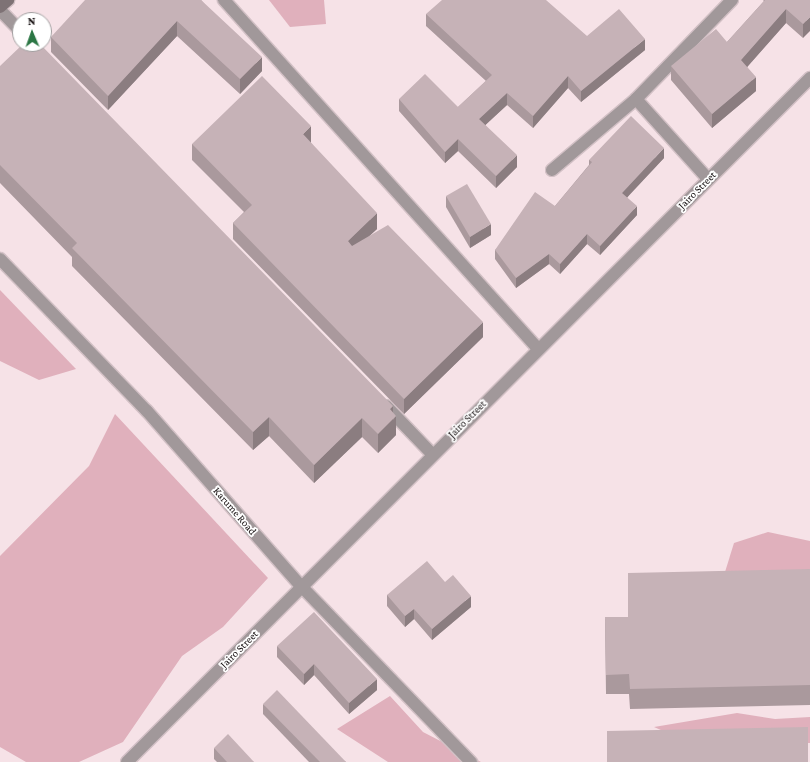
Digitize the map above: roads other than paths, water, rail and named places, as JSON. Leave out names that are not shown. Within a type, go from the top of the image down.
[{"type":"main road","points":[[0,7],[8,0]]},
{"type":"street","points":[[224,0],[537,348]]},
{"type":"street","points":[[552,170],[636,99],[732,0]]},
{"type":"street","points":[[0,10],[12,23]]},
{"type":"street","name":"Jairo Street","points":[[127,762],[537,348],[810,78]]},
{"type":"street","points":[[636,99],[708,179]]},
{"type":"street","name":"Karume Road","points":[[0,259],[147,411],[301,586],[471,762]]},
{"type":"street","points":[[379,398],[432,454]]}]
